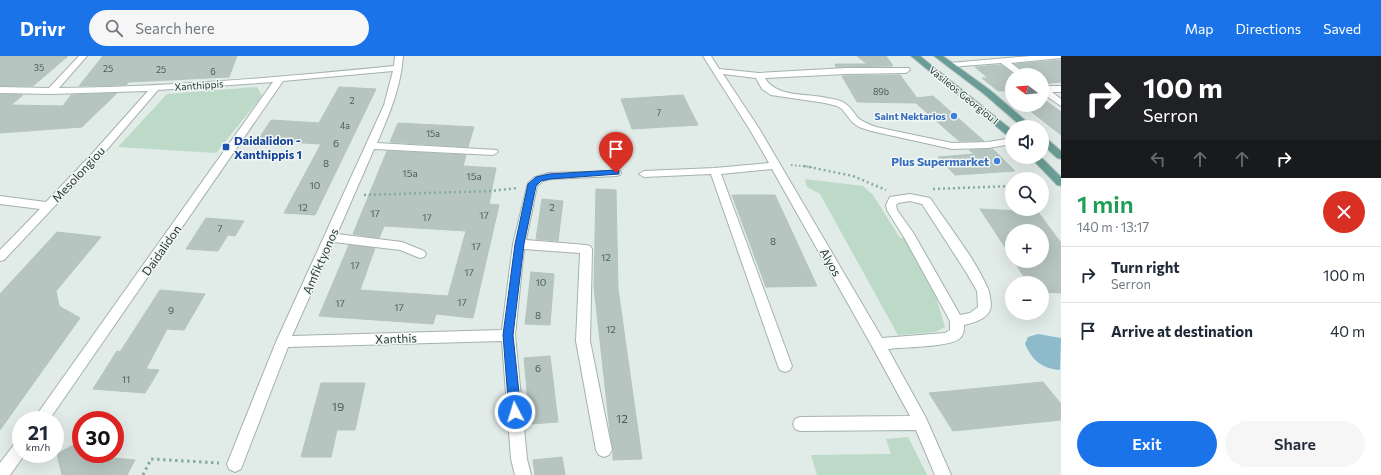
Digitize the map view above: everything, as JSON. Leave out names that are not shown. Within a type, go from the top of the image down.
[{"type":"main road","name":"Vasileos Georgiou I","points":[[915,56],[1005,129]]},
{"type":"main road","name":"Vasileos Georgiou I","points":[[938,56],[987,92],[1020,120]]},
{"type":"main road","points":[[1049,145],[1061,156]]},
{"type":"main road","points":[[1041,164],[1061,183]]},
{"type":"street","points":[[51,91],[83,56]]},
{"type":"street","name":"Amfiktyonos","points":[[235,464],[283,342],[389,105],[398,68],[399,56]]},
{"type":"street","name":"Alyos","points":[[707,56],[755,130],[878,344],[921,423],[943,475]]},
{"type":"street","points":[[950,65],[1061,56]]},
{"type":"street","points":[[1002,60],[1013,68]]},
{"type":"street","name":"Xanthippis","points":[[0,90],[51,91],[155,88],[280,79],[398,68]]},
{"type":"street","points":[[717,71],[759,76],[846,71],[906,70]]},
{"type":"street","points":[[759,76],[765,87],[774,93],[825,100],[840,104],[845,107],[855,120],[862,125],[874,129],[952,146],[988,145],[1005,142]]},
{"type":"street","name":"Daidalidon","points":[[46,411],[280,79]]},
{"type":"street","name":"Mesolongiou","points":[[0,257],[94,158],[155,88]]},
{"type":"street","points":[[1049,90],[1061,89]]},
{"type":"street","points":[[1049,94],[1061,103]]},
{"type":"street","points":[[371,146],[493,152]]},
{"type":"street","points":[[644,174],[715,171],[775,166]]},
{"type":"street","points":[[715,171],[785,366]]},
{"type":"street","points":[[523,475],[519,459],[508,335],[519,244],[532,184],[539,179],[549,176],[616,173]]},
{"type":"street","points":[[878,344],[953,336],[957,332],[957,321],[910,237],[892,210],[891,205],[894,200],[904,197],[912,197],[926,201],[971,269],[983,291],[984,309],[974,317],[957,321]]},
{"type":"street","points":[[0,200],[49,206]]},
{"type":"street","points":[[330,237],[402,246],[420,254]]},
{"type":"street","points":[[519,244],[586,249],[584,341],[604,450]]},
{"type":"street","name":"Xanthis","points":[[283,342],[508,335]]},
{"type":"street","points":[[800,424],[921,423]]},
{"type":"street","points":[[1,475],[12,460]]},
{"type":"path","points":[[775,166],[796,164],[809,166],[853,176],[883,190],[890,191]]},
{"type":"path","points":[[349,196],[446,191],[490,191],[514,189],[532,184]]},
{"type":"path","points":[[928,190],[1005,186]]},
{"type":"path","points":[[143,475],[151,459],[235,464]]},
{"type":"green space","points":[[257,87],[262,96],[216,153],[118,147],[167,94]]},
{"type":"green space","points":[[805,179],[863,186],[873,195],[900,238],[907,238],[935,294],[945,327],[935,332],[898,335],[820,194],[807,187]]},
{"type":"green space","points":[[908,437],[927,475],[817,475],[811,455],[891,454],[886,439]]},
{"type":"water","points":[[1038,334],[1061,338],[1060,370],[1043,366],[1031,355],[1025,344],[1028,337]]},
{"type":"building","points":[[0,56],[68,56],[33,86],[0,86]]},
{"type":"building","points":[[103,56],[237,56],[229,77],[129,82],[126,85],[79,86]]},
{"type":"building","points":[[857,56],[886,56],[893,66],[836,67],[835,64],[867,64]]},
{"type":"building","points":[[1061,60],[1061,82],[1049,83],[1049,68],[1020,68],[1015,64]]},
{"type":"building","points":[[1001,65],[1005,68],[1005,91],[998,91],[982,78],[988,78],[975,67]]},
{"type":"building","points":[[900,75],[917,98],[933,96],[984,141],[959,141],[916,103],[857,102],[842,76]]},
{"type":"building","points":[[339,87],[376,89],[315,215],[284,213],[321,144],[284,142],[282,146],[255,145],[271,120],[319,123]]},
{"type":"building","points":[[117,93],[82,127],[0,133],[0,94],[23,95],[11,105],[63,106],[71,95]]},
{"type":"building","points":[[683,95],[698,125],[632,129],[621,99]]},
{"type":"building","points":[[1049,103],[1061,112],[1061,135],[1049,126],[1049,120],[1042,120],[1032,112],[1049,112]]},
{"type":"building","points":[[398,123],[474,127],[468,147],[390,142]]},
{"type":"building","points":[[993,149],[1005,161],[1005,164],[1008,164],[1015,171],[955,175],[938,157],[974,154],[969,150]]},
{"type":"building","points":[[387,151],[466,155],[463,166],[496,168],[489,204],[499,205],[473,318],[436,314],[433,324],[319,316],[349,245],[375,248],[360,290],[448,296],[466,231],[384,226],[379,238],[353,234]]},
{"type":"building","points":[[596,189],[616,190],[618,289],[642,459],[613,460],[594,287]]},
{"type":"building","points":[[732,195],[775,195],[817,286],[766,287]]},
{"type":"building","points":[[542,199],[563,201],[558,241],[536,239]]},
{"type":"building","points":[[980,209],[1005,210],[1005,216],[1041,216],[1047,224],[1005,224],[1005,247]]},
{"type":"building","points":[[206,218],[244,221],[235,236],[228,235],[218,251],[186,249]]},
{"type":"building","points":[[1049,227],[1061,243],[1061,293],[1049,292],[1049,276],[1024,276],[1018,268],[1049,268]]},
{"type":"building","points":[[57,232],[101,237],[56,291],[59,306],[80,318],[14,411],[12,411],[0,430],[0,294]]},
{"type":"building","points":[[531,272],[554,274],[550,325],[525,324]]},
{"type":"building","points":[[160,290],[205,294],[184,330],[167,329],[146,369],[159,370],[145,393],[93,389],[117,351],[120,352]]},
{"type":"building","points":[[550,356],[558,422],[530,424],[524,358]]},
{"type":"building","points":[[1043,382],[1061,404],[1061,420],[953,431],[929,393]]},
{"type":"building","points":[[321,383],[365,383],[355,430],[337,430],[331,457],[301,457]]},
{"type":"building","points":[[72,446],[72,463],[124,463],[124,459],[135,460],[127,475],[62,475],[59,463],[64,463],[64,450]]},
{"type":"building","points":[[562,457],[565,475],[535,475],[533,460]]},
{"type":"place","name":"Saint Nektarios","points":[[954,116]]},
{"type":"place","name":"Daidalidon - Xanthippis 1","points":[[226,147]]},
{"type":"place","name":"Plus Supermarket","points":[[997,161]]},
{"type":"route","points":[[515,412],[508,335],[519,244],[532,184],[539,179],[549,176],[616,173]]}]
